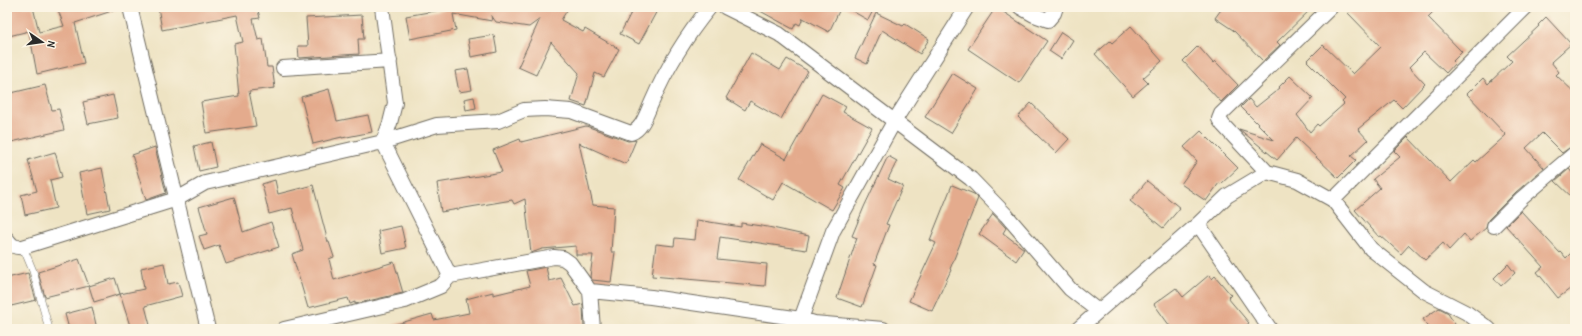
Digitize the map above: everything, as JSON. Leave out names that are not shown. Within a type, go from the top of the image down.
[{"type":"street","points":[[130,7],[208,329]]},
{"type":"street","points":[[382,7],[395,103],[383,142],[450,276]]},
{"type":"street","points":[[7,240],[16,248],[24,247],[177,200],[205,183],[383,142],[437,126],[498,120],[524,110],[571,111],[631,133],[636,131],[642,124],[657,90],[685,40],[710,7]]},
{"type":"street","points":[[725,7],[779,34],[895,120],[971,179],[1006,215],[1070,288],[1098,311]]},
{"type":"street","points":[[809,324],[834,231],[895,120],[967,7]]},
{"type":"street","points":[[1020,7],[1038,17],[1048,20],[1054,13],[1056,7]]},
{"type":"street","points":[[1331,7],[1221,114],[1220,119],[1223,125],[1267,172],[1297,180],[1333,200],[1371,249],[1424,290],[1467,313],[1489,329]]},
{"type":"street","points":[[1333,200],[1526,7]]},
{"type":"street","points":[[283,68],[390,61]]},
{"type":"street","points":[[1494,226],[1522,198],[1575,153]]},
{"type":"street","points":[[1078,329],[1198,224],[1227,196],[1267,172]]},
{"type":"street","points":[[1198,224],[1270,329]]},
{"type":"street","points":[[284,329],[405,301],[441,286],[450,276],[554,257],[563,258],[570,263],[590,291],[593,329]]},
{"type":"street","points":[[590,291],[651,297],[809,324],[883,329]]},
{"type":"lane","points":[[24,247],[33,271],[49,329]]},
{"type":"building","points":[[7,7],[33,7],[39,32],[64,26],[57,7],[118,7],[118,9],[75,23],[84,63],[37,74],[29,31],[9,36],[7,27]]},
{"type":"building","points":[[158,7],[257,7],[260,18],[253,19],[258,40],[263,39],[267,67],[272,67],[275,88],[249,91],[256,126],[206,133],[201,102],[239,96],[234,44],[243,42],[237,15],[162,30]]},
{"type":"building","points":[[446,7],[569,7],[561,20],[583,32],[585,29],[619,49],[604,77],[595,73],[586,106],[571,101],[579,73],[551,42],[536,75],[518,67],[540,19],[529,27],[496,22],[491,15],[492,21],[453,14],[456,30],[410,39],[406,16],[446,9]]},
{"type":"building","points":[[634,7],[659,7],[639,44],[620,34]]},
{"type":"building","points":[[753,7],[841,7],[829,32],[803,18],[800,25],[796,23],[793,29]]},
{"type":"building","points":[[845,7],[875,7],[868,20]]},
{"type":"building","points":[[996,7],[1047,41],[1019,83],[968,49]]},
{"type":"building","points":[[1223,7],[1313,7],[1277,42],[1280,45],[1263,61],[1233,30],[1215,18]]},
{"type":"building","points":[[1354,7],[1438,7],[1428,17],[1462,52],[1453,61],[1455,63],[1446,73],[1424,52],[1409,67],[1425,84],[1402,108],[1394,100],[1358,129],[1368,140],[1351,156],[1356,160],[1338,178],[1296,138],[1277,160],[1239,129],[1274,140],[1241,107],[1249,99],[1256,107],[1280,88],[1279,87],[1290,76],[1313,98],[1297,115],[1310,132],[1317,124],[1319,126],[1344,104],[1342,102],[1345,99],[1307,61],[1323,45],[1353,74],[1381,47],[1348,13]]},
{"type":"building","points":[[876,13],[903,26],[905,24],[929,39],[920,54],[882,30],[867,64],[855,58]]},
{"type":"building","points":[[362,15],[364,39],[358,39],[359,54],[299,58],[298,46],[308,46],[306,18]]},
{"type":"building","points":[[1546,17],[1571,44],[1551,62],[1559,72],[1556,75],[1575,93],[1575,144],[1562,153],[1542,133],[1526,148],[1544,168],[1516,192],[1488,220],[1486,228],[1470,241],[1464,234],[1449,250],[1443,243],[1425,260],[1409,245],[1401,254],[1381,236],[1379,237],[1355,210],[1380,188],[1373,179],[1400,157],[1394,151],[1408,137],[1451,182],[1474,160],[1476,162],[1506,135],[1467,94],[1483,78],[1488,84],[1512,61],[1507,56],[1539,26],[1538,25]]},
{"type":"building","points":[[1131,26],[1162,61],[1143,78],[1148,83],[1133,96],[1095,54],[1110,41],[1112,43]]},
{"type":"building","points":[[1061,32],[1073,40],[1061,59],[1049,51]]},
{"type":"building","points":[[494,35],[497,52],[471,57],[468,39]]},
{"type":"building","points":[[1198,46],[1213,63],[1215,61],[1238,85],[1221,102],[1183,61]]},
{"type":"building","points":[[751,53],[780,70],[787,59],[808,71],[781,119],[750,101],[745,110],[726,98]]},
{"type":"building","points":[[468,69],[472,90],[459,92],[455,71]]},
{"type":"building","points":[[952,73],[978,89],[951,133],[925,117]]},
{"type":"building","points":[[45,85],[52,110],[59,109],[64,130],[7,143],[7,94]]},
{"type":"building","points":[[329,89],[337,121],[368,115],[372,132],[313,144],[301,97]]},
{"type":"building","points":[[822,94],[846,107],[843,112],[872,128],[840,185],[845,188],[832,210],[783,182],[773,200],[739,180],[760,144],[786,159]]},
{"type":"building","points":[[113,95],[118,118],[88,124],[83,102]]},
{"type":"building","points":[[474,97],[476,108],[466,110],[464,99]]},
{"type":"building","points":[[1031,103],[1069,139],[1056,153],[1018,117]]},
{"type":"building","points":[[586,126],[628,141],[636,140],[626,164],[579,143],[593,205],[614,207],[611,252],[615,252],[611,282],[592,280],[590,277],[593,255],[576,255],[576,246],[542,249],[531,253],[525,199],[514,204],[512,200],[441,212],[437,183],[502,172],[493,150],[520,139],[521,142]]},
{"type":"building","points":[[1201,131],[1238,168],[1221,184],[1219,183],[1206,201],[1181,184],[1197,161],[1184,147]]},
{"type":"building","points":[[211,142],[216,167],[199,171],[194,146]]},
{"type":"building","points":[[155,147],[166,193],[146,200],[132,155]]},
{"type":"building","points":[[55,152],[62,177],[50,180],[56,208],[25,215],[21,195],[37,191],[28,160]]},
{"type":"building","points":[[888,156],[897,161],[888,179],[903,186],[886,224],[889,225],[874,264],[877,265],[862,307],[837,298],[857,238],[852,236]]},
{"type":"building","points":[[102,168],[110,209],[87,214],[79,173]]},
{"type":"building","points":[[1569,169],[1575,176],[1575,200],[1555,181]]},
{"type":"building","points":[[275,180],[278,194],[313,185],[328,242],[334,257],[329,259],[334,280],[394,262],[403,293],[355,304],[355,302],[350,304],[348,298],[308,308],[292,254],[303,250],[292,208],[269,214],[262,184]]},
{"type":"building","points":[[1147,181],[1180,208],[1163,228],[1130,201]]},
{"type":"building","points":[[952,185],[974,194],[978,198],[950,269],[951,270],[932,311],[909,301],[936,243],[930,240]]},
{"type":"building","points":[[234,197],[243,232],[271,222],[279,247],[226,264],[219,245],[204,250],[199,236],[207,234],[199,207]]},
{"type":"building","points":[[1521,211],[1566,258],[1575,249],[1575,285],[1558,298],[1537,272],[1543,267],[1506,226]]},
{"type":"building","points":[[993,214],[1006,228],[1003,233],[1024,249],[1016,261],[979,234]]},
{"type":"building","points":[[697,220],[741,227],[741,223],[809,236],[806,250],[720,237],[717,259],[767,264],[765,286],[652,276],[656,244],[674,246],[675,238],[695,240]]},
{"type":"building","points":[[401,226],[406,248],[382,253],[378,231]]},
{"type":"building","points":[[79,259],[89,286],[45,297],[38,272]]},
{"type":"building","points":[[164,263],[168,284],[178,282],[182,296],[145,306],[151,329],[131,329],[120,294],[144,289],[141,268]]},
{"type":"building","points":[[1508,264],[1515,273],[1501,286],[1494,278]]},
{"type":"building","points":[[546,267],[549,281],[561,278],[575,306],[583,304],[584,329],[391,329],[390,326],[432,314],[434,320],[469,313],[466,299],[493,292],[493,295],[530,286],[526,271]]},
{"type":"building","points":[[28,273],[36,300],[7,307],[7,278]]},
{"type":"building","points":[[1209,275],[1212,279],[1215,276],[1231,295],[1228,298],[1249,323],[1242,329],[1172,329],[1154,304],[1176,288],[1183,297]]},
{"type":"building","points":[[115,278],[120,294],[94,302],[89,286]]},
{"type":"building","points":[[92,307],[97,329],[69,329],[65,314]]},
{"type":"building","points":[[1439,308],[1447,312],[1458,329],[1430,329],[1423,319]]}]
